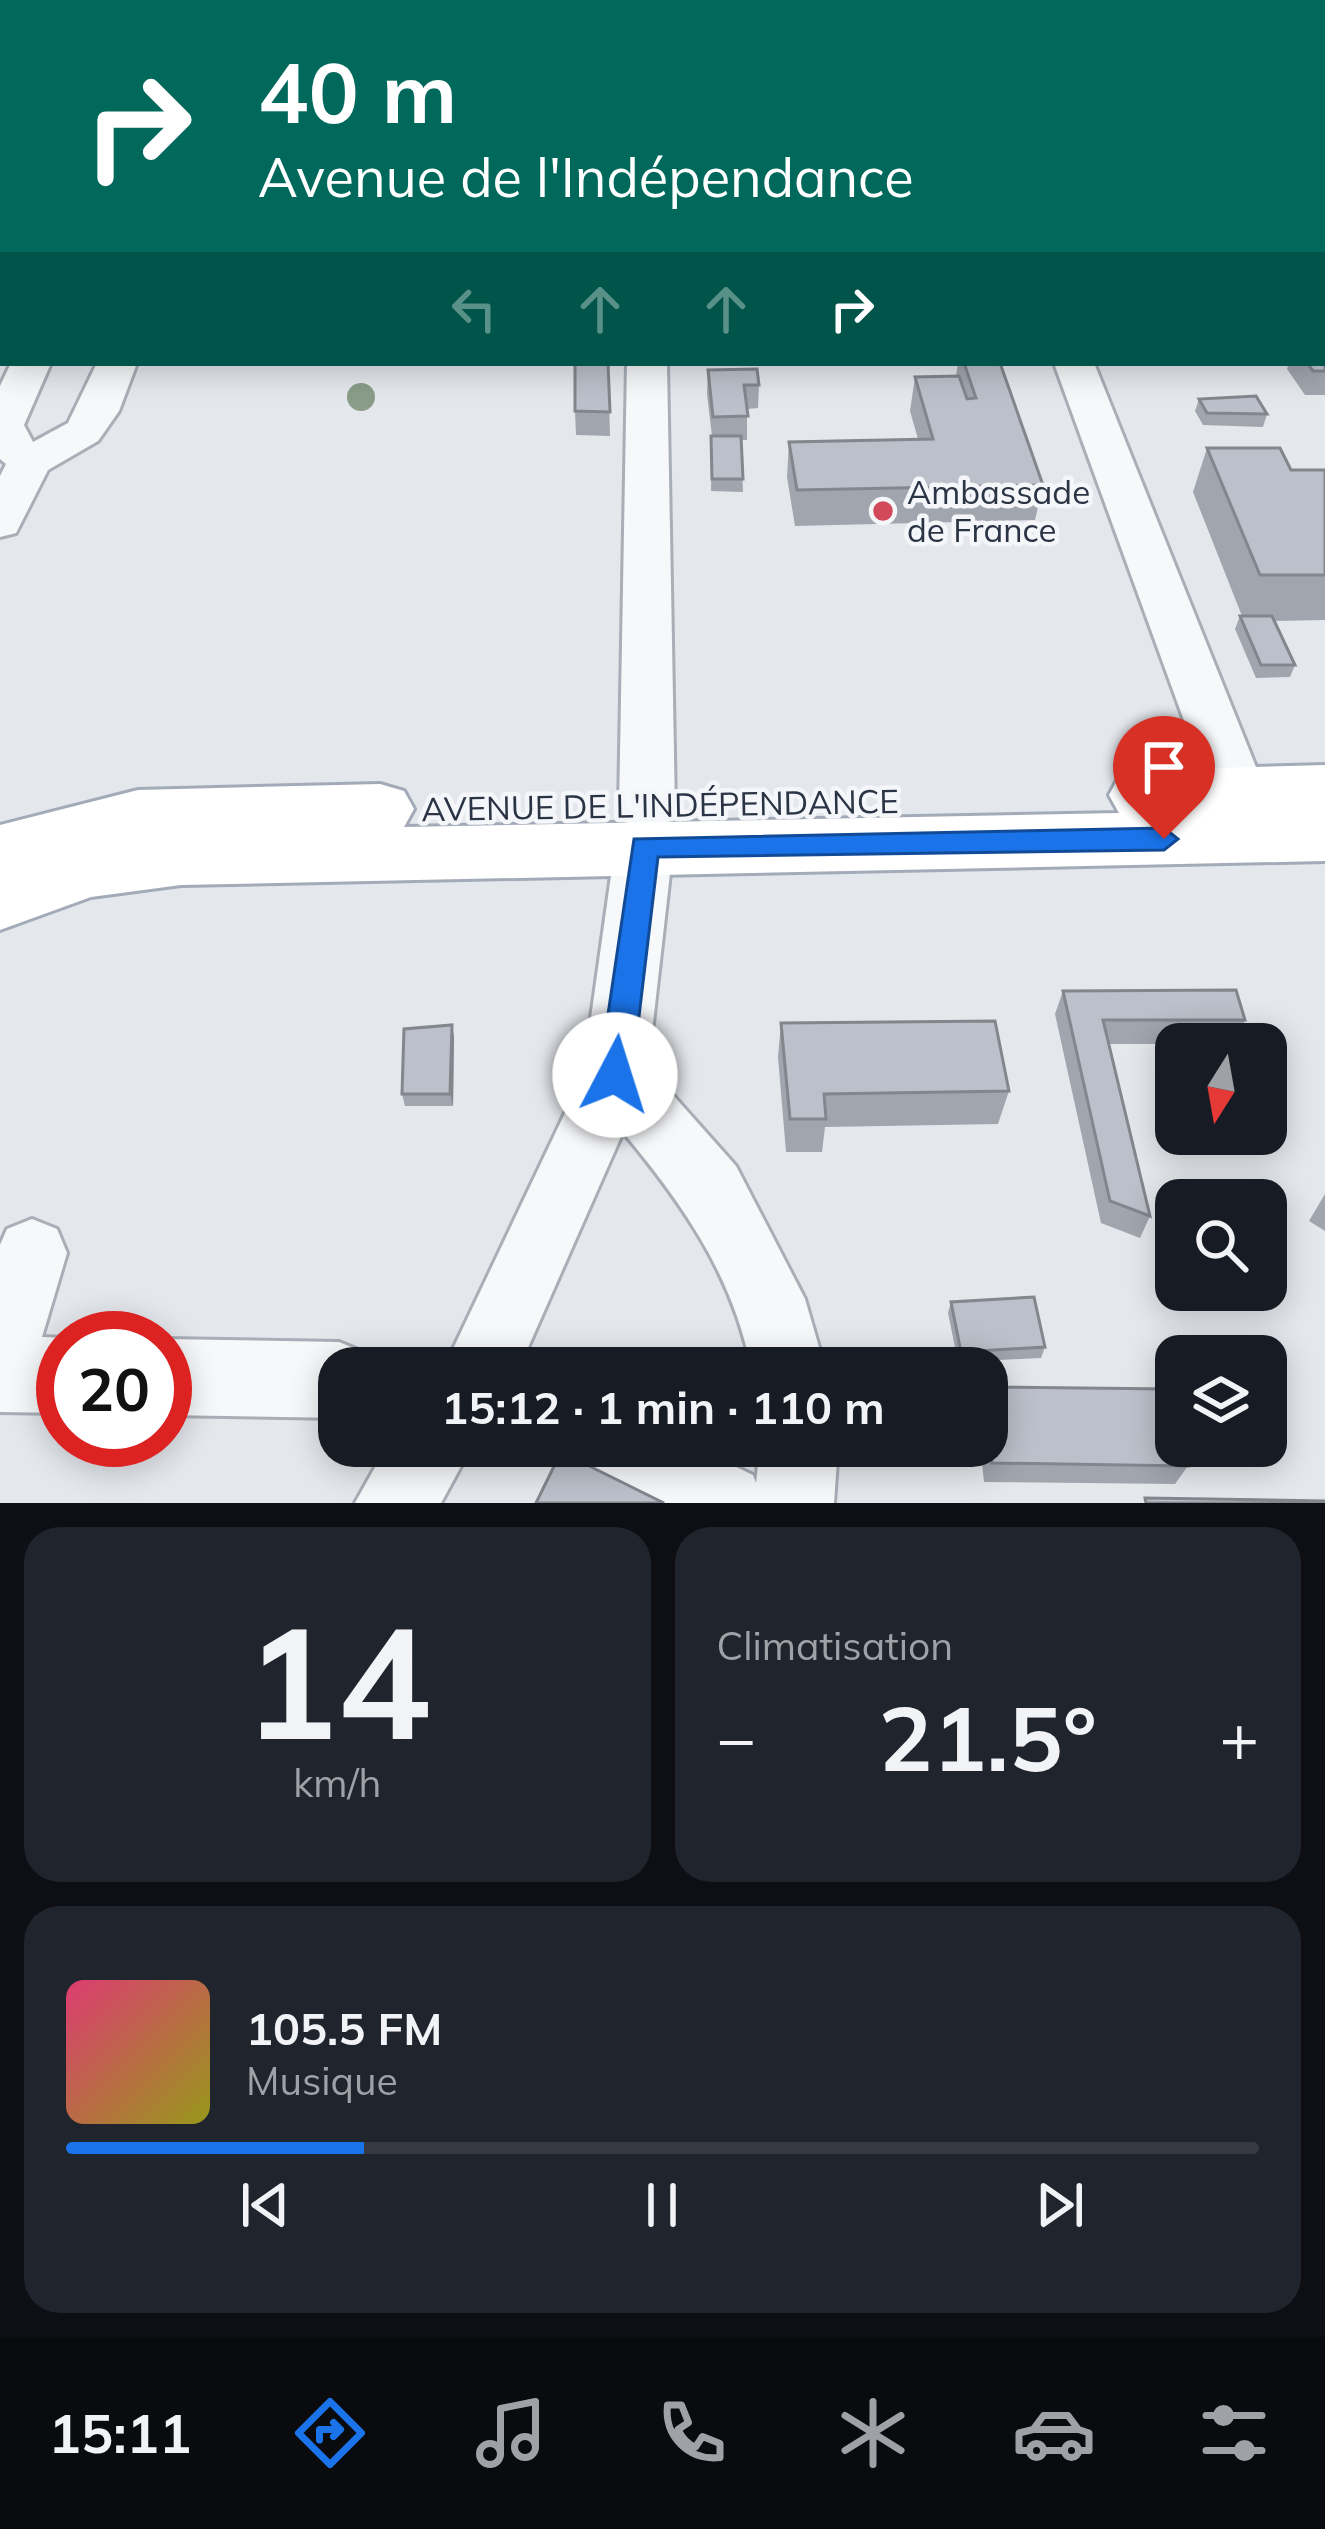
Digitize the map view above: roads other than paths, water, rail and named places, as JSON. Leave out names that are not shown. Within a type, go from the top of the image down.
[{"type":"main road","name":"AVENUE DE L'INDÉPENDANCE","points":[[0,902],[83,870],[181,858],[1325,790]]},
{"type":"main road","name":"AVENUE DE L'INDÉPENDANCE","points":[[0,853],[93,823],[214,809],[646,828],[1325,835]]},
{"type":"street","points":[[29,462],[8,443],[3,425],[30,366]]},
{"type":"street","points":[[0,523],[29,462],[83,432],[98,410],[116,366]]},
{"type":"street","points":[[492,1347],[615,1075],[646,828],[647,366]]},
{"type":"street","points":[[1075,366],[1238,792]]},
{"type":"street","points":[[615,1075],[712,1188],[779,1324],[784,1347]]},
{"type":"street","points":[[0,1352],[32,1253]]},
{"type":"street","points":[[0,1374],[36,1375]]},
{"type":"street","points":[[192,1377],[318,1380]]},
{"type":"street","points":[[395,1503],[419,1467]]},
{"type":"street","points":[[650,1467],[725,1503]]},
{"type":"street","points":[[794,1503],[798,1467]]},
{"type":"place","name":"Ambassade de France","points":[[883,511]]}]
